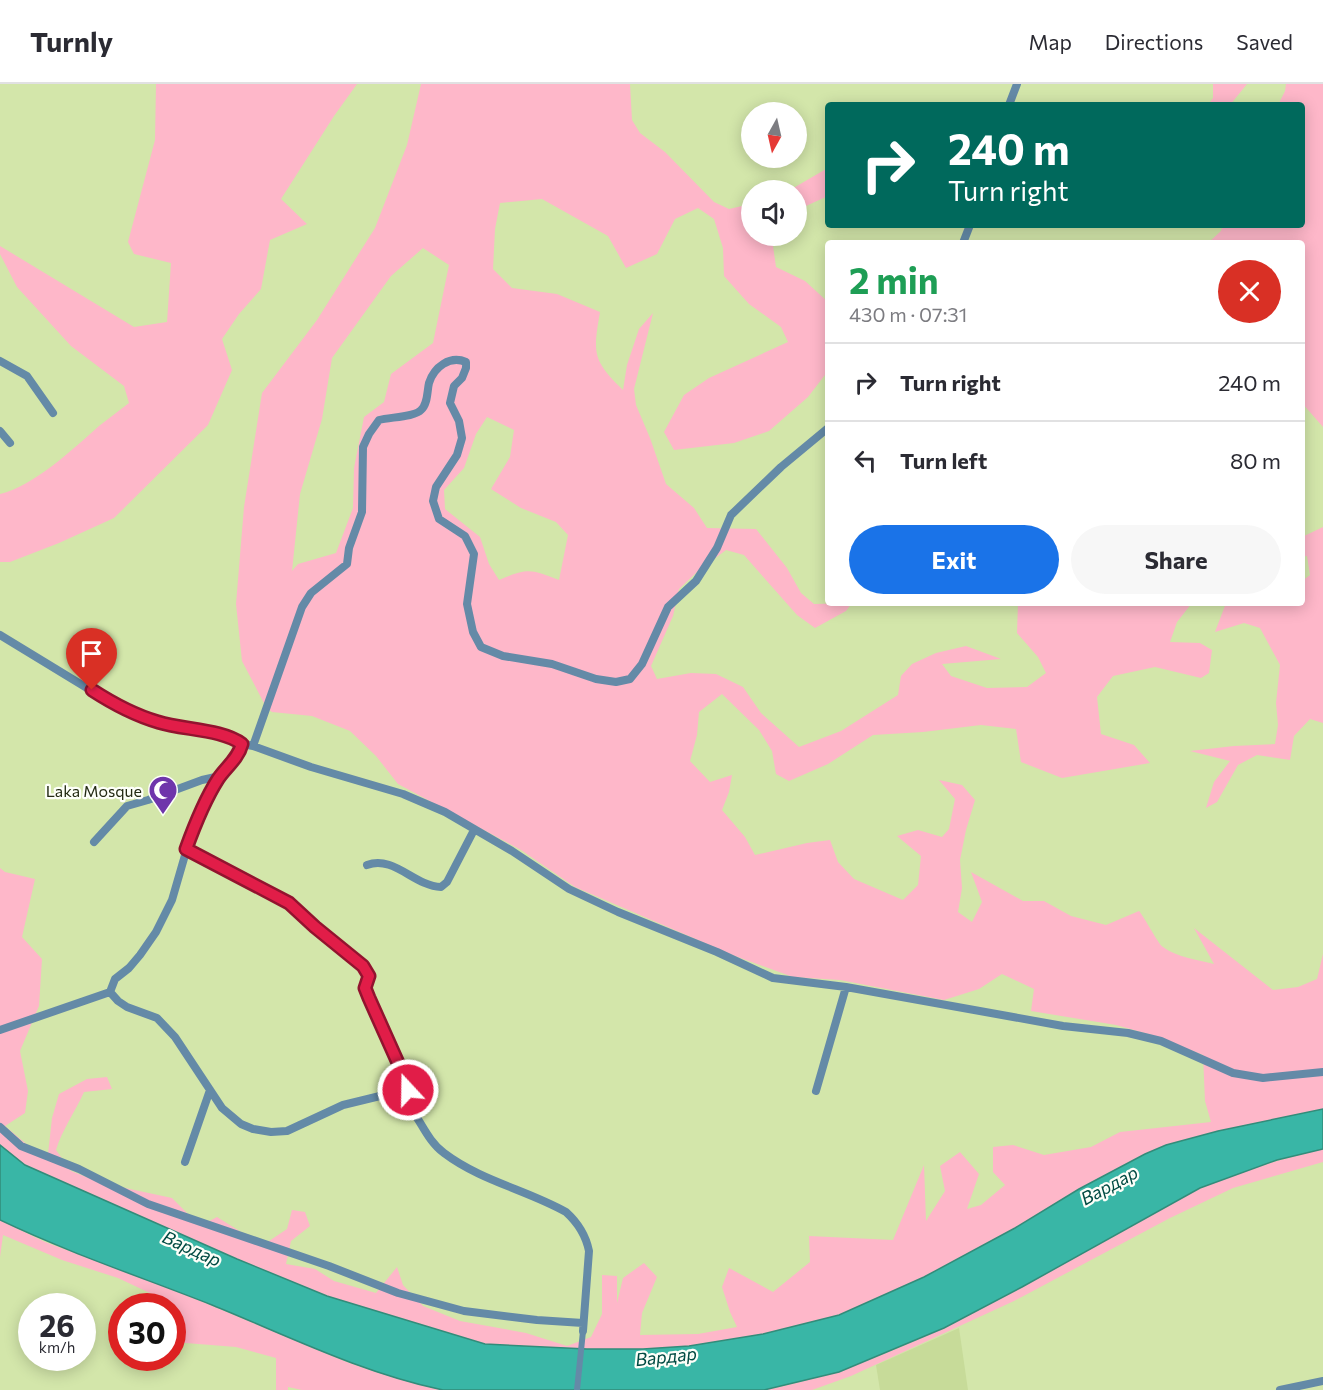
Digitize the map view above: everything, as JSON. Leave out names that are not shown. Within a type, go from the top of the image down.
[{"type":"street","points":[[1010,102],[1017,84]]},
{"type":"street","points":[[253,746],[302,607],[311,593],[347,564],[349,548],[362,512],[363,447],[369,434],[380,420],[413,415],[422,410],[430,381],[447,361],[454,359],[466,362],[462,378],[454,386],[450,403],[459,421],[462,438],[457,455],[436,487],[433,501],[439,519],[465,536],[474,554],[467,604],[473,632],[482,647],[503,656],[552,664],[596,679],[616,682],[630,679],[642,664],[668,607],[696,581],[717,548],[731,515],[781,467],[825,430]]},
{"type":"street","points":[[0,361],[27,376],[53,413]]},
{"type":"street","points":[[0,431],[10,443]]},
{"type":"street","points":[[0,635],[110,702],[138,715],[236,740],[311,767],[403,794],[445,812],[580,894],[773,978],[846,987],[1031,1021],[1128,1033],[1161,1041],[1233,1073],[1263,1078],[1323,1072]]},
{"type":"street","points":[[111,992],[115,979],[135,961],[156,932],[172,900],[186,849],[205,799],[220,776],[240,753],[242,744]]},
{"type":"street","points":[[94,842],[127,806],[220,776]]},
{"type":"street","points":[[367,865],[375,862],[386,863],[429,885],[441,887],[447,882],[474,830]]},
{"type":"street","points":[[186,849],[289,903],[367,970],[369,976],[365,988],[408,1087],[402,1098]]},
{"type":"street","points":[[816,1092],[846,987]]},
{"type":"street","points":[[0,1030],[111,992]]},
{"type":"street","points":[[111,992],[118,1001],[157,1018],[181,1046],[222,1108],[241,1124],[262,1131],[286,1131],[343,1105],[380,1096],[402,1098],[416,1114],[429,1139],[444,1154],[485,1178],[561,1208],[572,1217],[586,1240],[589,1251],[576,1390]]},
{"type":"street","points":[[185,1162],[210,1090]]},
{"type":"street","points":[[0,1127],[21,1146],[79,1169],[148,1204],[329,1266],[398,1293],[464,1311],[583,1327]]},
{"type":"street","points":[[1280,1390],[1306,1387],[1323,1381]]},
{"type":"shaded area","points":[[156,84],[357,84],[281,199],[307,224],[270,240],[261,289],[239,314],[222,339],[232,370],[208,425],[114,518],[10,562],[0,562],[0,494],[13,490],[39,475],[129,403],[124,386],[71,346],[17,287],[0,254],[0,246],[134,327],[167,322],[171,263],[134,254],[128,242],[155,140]]},
{"type":"shaded area","points":[[421,84],[630,84],[632,120],[640,133],[665,152],[714,202],[729,209],[741,206],[741,246],[773,246],[776,267],[805,281],[825,299],[825,375],[808,397],[769,431],[734,443],[674,450],[664,432],[684,395],[709,378],[788,342],[781,327],[749,304],[724,276],[723,248],[714,219],[698,208],[675,219],[657,254],[626,268],[608,236],[542,199],[500,203],[495,229],[493,269],[512,288],[557,294],[600,312],[596,337],[597,355],[605,371],[623,390],[627,365],[639,329],[653,313],[634,389],[636,405],[666,484],[694,508],[707,528],[756,529],[787,568],[801,593],[814,604],[850,606],[846,611],[815,628],[797,615],[744,555],[726,550],[679,589],[673,616],[651,666],[657,679],[691,673],[716,674],[743,687],[761,713],[799,747],[841,731],[898,695],[901,676],[912,664],[936,653],[966,646],[1001,659],[942,664],[951,676],[987,688],[1027,687],[1046,673],[1038,657],[1017,633],[1018,606],[1190,606],[1177,622],[1170,642],[1200,643],[1212,650],[1209,673],[1201,678],[1155,667],[1113,676],[1097,697],[1101,734],[1134,745],[1150,763],[1062,778],[1021,762],[1016,729],[981,725],[873,735],[828,764],[789,781],[776,774],[772,751],[759,730],[722,694],[699,712],[697,735],[690,761],[710,782],[732,775],[722,810],[745,837],[755,855],[830,840],[838,862],[854,879],[903,900],[918,885],[921,856],[897,836],[918,830],[942,837],[949,829],[955,799],[939,780],[962,785],[975,800],[960,860],[962,888],[958,912],[972,922],[982,902],[971,872],[1023,901],[1044,901],[1071,916],[1106,925],[1139,911],[1163,947],[1181,956],[1214,964],[1194,928],[1273,990],[1298,987],[1317,979],[1323,954],[1323,1109],[1218,1131],[1166,1145],[1079,1189],[1015,1228],[924,1277],[839,1315],[763,1334],[689,1346],[643,1349],[485,1344],[327,1296],[237,1259],[25,1165],[0,1145],[0,868],[5,872],[35,879],[22,937],[42,959],[39,1006],[20,1051],[28,1091],[25,1113],[5,1126],[31,1148],[48,1154],[52,1118],[59,1094],[87,1079],[107,1077],[112,1089],[84,1092],[56,1150],[71,1171],[102,1183],[172,1198],[200,1226],[217,1217],[249,1237],[266,1243],[287,1229],[292,1210],[305,1212],[310,1226],[291,1241],[286,1264],[315,1269],[334,1281],[376,1293],[397,1267],[403,1285],[423,1306],[460,1321],[526,1333],[567,1346],[591,1337],[602,1314],[602,1275],[617,1276],[617,1303],[623,1278],[644,1263],[657,1277],[642,1313],[640,1335],[698,1334],[737,1327],[722,1287],[729,1268],[773,1292],[810,1262],[809,1236],[893,1240],[924,1165],[926,1221],[945,1191],[940,1166],[960,1152],[979,1174],[967,1209],[981,1205],[1005,1185],[993,1172],[993,1147],[1013,1145],[1044,1155],[1091,1147],[1120,1132],[1211,1122],[1205,1101],[1203,1055],[1152,1035],[1116,1025],[1031,1011],[1034,989],[1002,974],[979,989],[944,1000],[840,980],[793,977],[735,956],[575,887],[521,850],[398,784],[376,756],[350,731],[312,716],[272,712],[266,707],[242,661],[236,604],[244,507],[262,393],[317,320],[375,228],[407,145]],"holes":[[[423,248],[449,265],[433,343],[391,374],[384,402],[364,417],[354,468],[353,508],[336,553],[298,564],[292,571],[300,494],[322,419],[332,358],[391,276]],[[487,417],[514,430],[510,457],[491,489],[521,508],[556,522],[568,535],[559,580],[529,571],[499,580],[489,564],[480,537],[445,509],[444,490],[464,468],[476,434]]]},
{"type":"shaded area","points":[[1213,84],[1247,84],[1232,102],[1210,102],[1213,98]]},
{"type":"shaded area","points":[[1286,84],[1323,84],[1323,427],[1305,406],[1305,240],[1211,240],[1222,228],[1305,228],[1305,102],[1280,102]]},
{"type":"shaded area","points":[[825,170],[825,197],[807,205],[807,180]]},
{"type":"shaded area","points":[[1323,527],[1323,723],[1310,719],[1294,736],[1290,760],[1257,755],[1238,765],[1217,802],[1206,808],[1214,782],[1230,761],[1190,751],[1275,744],[1278,725],[1276,703],[1280,665],[1260,628],[1244,623],[1215,632],[1225,606],[1305,606],[1305,579],[1310,575],[1307,556],[1305,556],[1305,536]]},
{"type":"shaded area","points":[[1323,1149],[1323,1162],[1233,1188],[1170,1218],[1014,1301],[851,1376],[812,1390],[764,1390],[849,1367],[930,1334],[1008,1294],[1186,1195],[1246,1170]]},
{"type":"shaded area","points":[[0,1220],[45,1242],[182,1293],[150,1293],[118,1278],[62,1260],[3,1235],[0,1257]]},
{"type":"shaded area","points":[[186,1295],[347,1362],[443,1390],[302,1390],[288,1387],[288,1390],[276,1390],[276,1358],[236,1347],[186,1343]]},
{"type":"shaded area","points":[[959,1328],[968,1390],[880,1390],[876,1365]]},
{"type":"water","name":"Вардар","points":[[1323,1109],[1323,1149],[1277,1160],[1200,1188],[944,1328],[839,1372],[764,1390],[443,1390],[354,1364],[186,1295],[186,1293],[181,1293],[79,1254],[0,1220],[0,1145],[25,1165],[237,1259],[327,1296],[485,1344],[587,1349],[689,1346],[763,1334],[839,1315],[924,1277],[1145,1154],[1166,1145],[1218,1131]]},
{"type":"place","name":"Laka Mosque","points":[[163,816]]},
{"type":"route","points":[[92,690],[110,702],[138,715],[158,722],[223,736],[242,744],[240,753],[220,776],[205,799],[186,849],[289,903],[367,970],[369,976],[365,988],[408,1090]]}]
